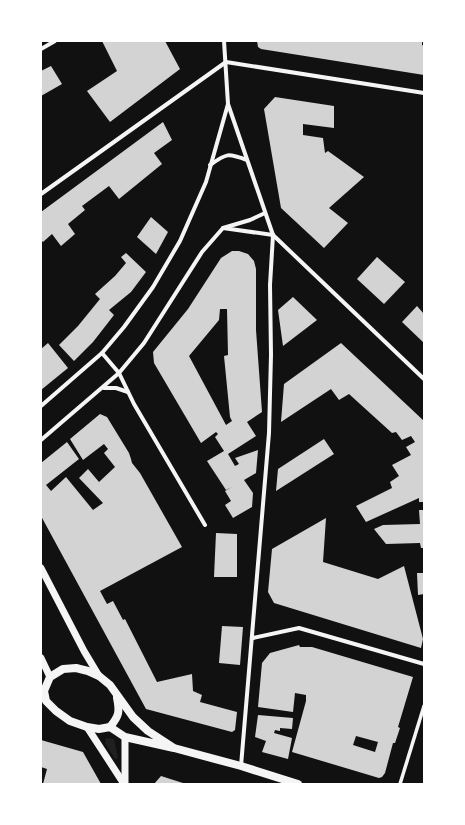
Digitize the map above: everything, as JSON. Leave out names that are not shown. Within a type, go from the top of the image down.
[{"type":"main road","points":[[117,695],[120,708],[117,718],[110,727],[99,729],[87,727],[70,721],[56,711],[46,701],[43,691],[50,677],[63,669],[76,668],[88,671],[99,676],[110,685],[133,717],[148,731],[174,748]]},
{"type":"main road","points":[[110,727],[125,737],[174,748],[241,766],[298,784]]},
{"type":"street","points":[[41,49],[55,41]]},
{"type":"street","points":[[224,41],[228,104],[273,235],[270,285],[271,355],[269,433],[253,638],[241,766]]},
{"type":"street","points":[[41,194],[226,62],[424,93]]},
{"type":"street","points":[[41,406],[102,353],[124,327],[153,287],[180,241],[206,182],[228,104]]},
{"type":"street","points":[[210,165],[224,156],[234,155],[247,160]]},
{"type":"street","points":[[41,440],[104,388],[119,373],[144,343],[202,252],[222,228],[250,220],[265,213]]},
{"type":"street","points":[[222,228],[273,235],[424,379]]},
{"type":"street","points":[[102,353],[119,373],[128,392],[205,524]]},
{"type":"street","points":[[104,388],[116,388],[128,392]]},
{"type":"street","points":[[41,568],[99,676]]},
{"type":"street","points":[[253,638],[300,628],[424,664]]},
{"type":"street","points":[[41,658],[50,677]]},
{"type":"street","points":[[400,784],[424,706]]},
{"type":"street","points":[[87,727],[124,784]]},
{"type":"street","points":[[124,784],[125,737]]},
{"type":"shaded area","points":[[106,738],[114,739],[118,758],[115,759],[105,743]]},
{"type":"building","points":[[102,41],[165,41],[180,69],[110,122],[87,91],[117,71]]},
{"type":"building","points":[[257,41],[422,41],[422,45],[424,46],[424,75],[261,49],[258,47]]},
{"type":"building","points":[[51,66],[62,84],[41,96],[41,71]]},
{"type":"building","points":[[275,97],[334,106],[334,128],[303,124],[303,135],[323,138],[325,153],[328,151],[364,177],[329,208],[348,223],[324,248],[281,208],[264,109]]},
{"type":"building","points":[[163,122],[172,140],[154,153],[162,164],[119,199],[109,186],[82,206],[85,210],[68,224],[75,234],[61,246],[52,234],[43,242],[41,240],[41,212]]},
{"type":"building","points":[[151,217],[168,232],[156,254],[137,237]]},
{"type":"building","points":[[232,251],[239,251],[248,254],[254,261],[256,269],[256,330],[262,412],[247,422],[256,436],[228,454],[235,466],[239,464],[235,458],[258,450],[256,473],[244,480],[253,493],[252,507],[233,518],[225,505],[231,501],[225,491],[232,487],[226,490],[207,461],[224,451],[215,437],[218,434],[216,432],[201,443],[154,363],[153,352],[188,309],[221,258]],"holes":[[[220,309],[227,309],[228,355],[224,356],[230,417],[232,421],[226,425],[189,356],[219,320]]]},
{"type":"building","points":[[126,253],[146,272],[131,292],[109,310],[114,315],[93,342],[74,361],[59,345],[78,326],[100,299],[95,294],[115,276],[126,263],[121,257]]},
{"type":"building","points":[[377,257],[405,282],[384,304],[357,279]]},
{"type":"building","points":[[293,297],[317,320],[283,346],[278,310]]},
{"type":"building","points":[[417,306],[424,314],[424,343],[402,322]]},
{"type":"building","points":[[48,343],[68,368],[41,390],[41,349]]},
{"type":"building","points":[[341,343],[424,421],[424,502],[419,502],[419,498],[366,522],[356,506],[392,488],[390,482],[399,476],[392,465],[411,455],[406,447],[415,442],[411,436],[402,440],[396,432],[392,433],[349,394],[339,400],[331,389],[281,422],[284,384]]},
{"type":"building","points":[[100,414],[107,417],[129,453],[132,463],[140,473],[182,547],[100,591],[107,604],[113,601],[123,620],[125,619],[157,682],[192,674],[193,691],[202,695],[200,702],[237,712],[235,730],[232,732],[146,709],[41,516],[41,463],[67,442],[79,459],[46,485],[51,491],[66,477],[93,510],[103,503],[79,478],[88,469],[99,482],[115,467],[104,453],[108,449],[104,444],[83,460],[70,439]]},
{"type":"building","points":[[324,439],[334,454],[276,491],[278,469]]},
{"type":"building","points":[[419,510],[424,510],[424,548],[421,548],[420,543],[386,544],[374,529],[383,525],[420,524]]},
{"type":"building","points":[[326,518],[323,562],[378,579],[404,566],[423,639],[421,648],[274,603],[268,592],[272,549]]},
{"type":"building","points":[[216,533],[237,534],[237,577],[214,577]]},
{"type":"building","points":[[417,573],[424,573],[424,594],[418,595]]},
{"type":"building","points":[[222,626],[243,627],[240,665],[219,663]]},
{"type":"building","points":[[299,645],[300,647],[312,647],[413,677],[398,727],[400,728],[395,743],[393,743],[385,773],[382,777],[379,778],[292,752],[306,701],[306,695],[295,693],[293,712],[258,707],[262,663],[270,653]],"holes":[[[356,736],[378,742],[375,752],[353,745]]]},
{"type":"building","points":[[258,715],[293,718],[292,729],[280,728],[280,731],[275,730],[274,733],[292,738],[288,759],[262,752],[266,741],[255,737]]},
{"type":"building","points":[[41,740],[83,752],[101,784],[43,784],[47,769],[41,767]]},
{"type":"building","points":[[161,776],[186,784],[154,784]]}]
